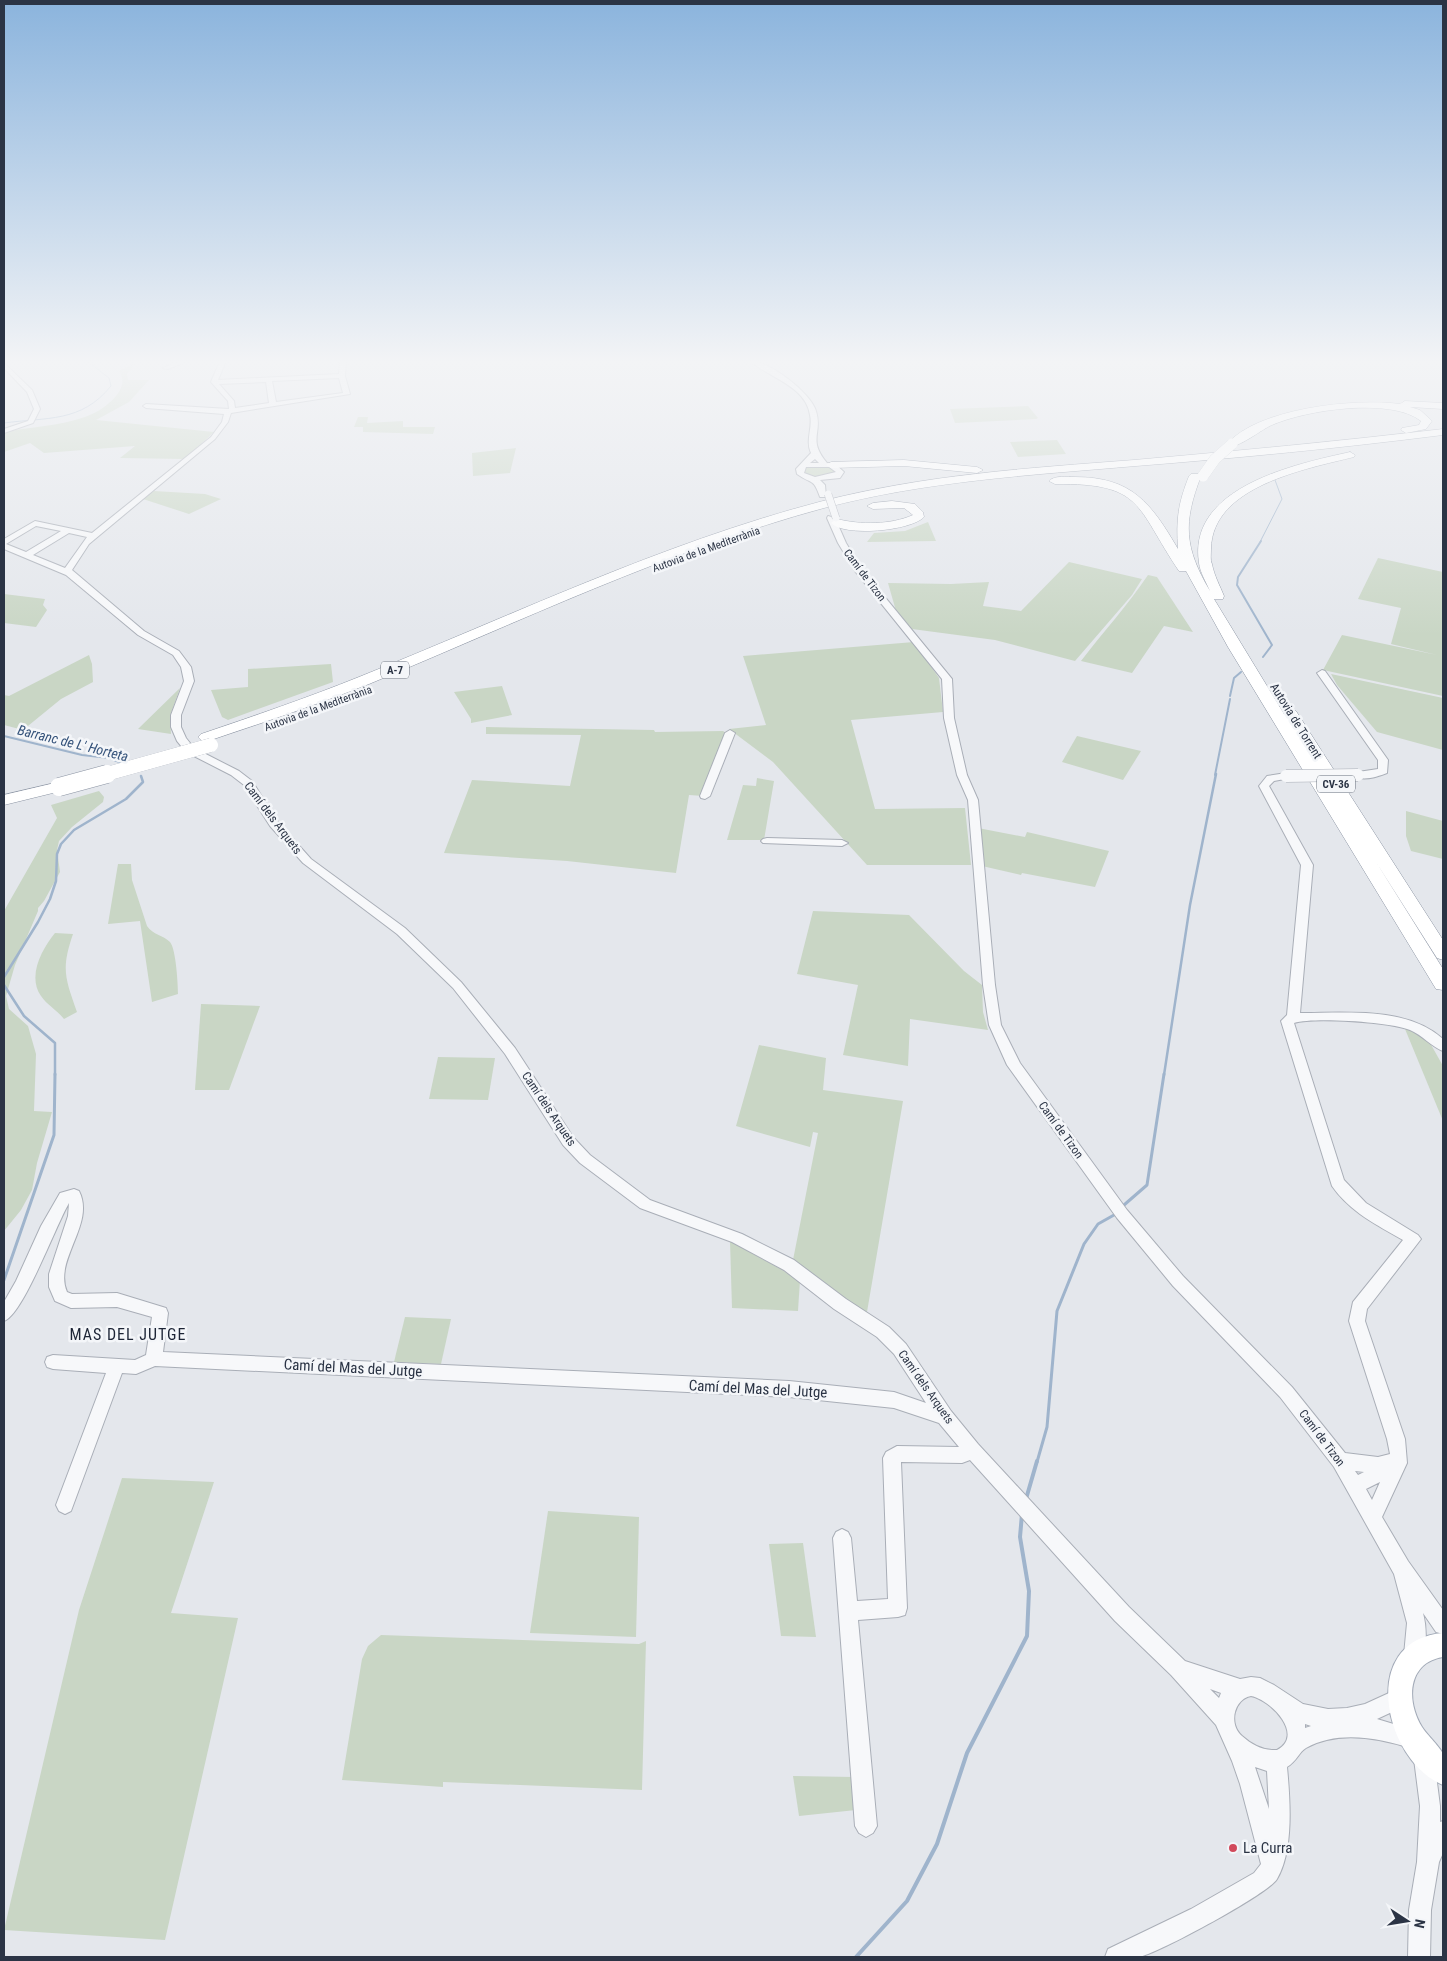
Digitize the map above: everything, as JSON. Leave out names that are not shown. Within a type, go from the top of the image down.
[{"type":"highway","points":[[831,467],[904,463],[982,470],[1176,453]]},
{"type":"highway","points":[[1216,453],[1209,458],[1198,476],[1183,509],[1184,549],[1194,575],[1235,647]]},
{"type":"highway","name":"Autovia de la Mediterrània","points":[[209,741],[394,670],[658,558],[741,528],[815,507],[914,487],[1052,470],[1253,453]]},
{"type":"highway","name":"Autovia de la Mediterrània","points":[[4,800],[56,783],[306,713],[403,676],[588,595],[692,553],[734,537],[817,513],[923,491],[1052,475],[1317,453]]},
{"type":"highway","points":[[692,553],[807,520],[940,494],[1365,453]]},
{"type":"highway","name":"Autovia de Torrent","points":[[1354,454],[1304,464],[1278,473],[1239,492],[1222,507],[1208,530],[1204,552],[1208,575],[1228,615],[1443,954]]},
{"type":"highway","points":[[891,485],[1039,465]]},
{"type":"highway","points":[[658,558],[665,553],[754,518],[797,506],[907,482],[914,478],[916,474],[906,467],[894,466],[831,467]]},
{"type":"highway","points":[[1198,476],[1191,501],[1190,527],[1192,542],[1204,578],[1228,615]]},
{"type":"highway","name":"Autovia de Torrent","points":[[1049,482],[1082,480],[1102,483],[1127,490],[1140,499],[1227,639],[1235,647],[1443,984]]},
{"type":"highway","points":[[835,519],[852,526],[877,525],[908,521],[914,519],[919,514],[912,507],[901,504],[873,506]]},
{"type":"highway","name":"Autovia de la Mediterrània","points":[[4,790],[56,783]]},
{"type":"main road","points":[[1443,1645],[1436,1645],[1414,1655],[1402,1671],[1399,1692],[1405,1723],[1420,1747],[1443,1772]]},
{"type":"street","points":[[69,573],[68,570],[93,536],[195,453]]},
{"type":"street","points":[[806,465],[814,455],[831,467],[837,476],[829,479],[814,479]]},
{"type":"street","points":[[806,465],[831,467]]},
{"type":"street","name":"Camí de Tizon","points":[[806,465],[800,469],[801,474],[821,484],[842,543],[858,569],[947,679],[949,718],[962,775],[973,800],[989,985],[994,1017],[1014,1065],[1122,1214],[1178,1281],[1286,1392],[1340,1460],[1374,1517],[1400,1568],[1443,1624]]},
{"type":"street","name":"Camí de Tizon","points":[[826,494],[826,486],[829,479]]},
{"type":"street","points":[[4,542],[35,523],[93,536]]},
{"type":"street","points":[[26,556],[69,530]]},
{"type":"street","name":"Camí dels Arquets","points":[[4,546],[69,573],[141,633],[168,646],[181,658],[186,667],[189,681],[176,715],[176,727],[181,739],[190,750],[235,773],[248,783],[274,824],[307,861],[401,931],[457,985],[510,1051],[568,1141],[585,1159],[632,1197],[645,1204],[762,1250],[789,1265],[840,1304],[869,1321],[900,1349],[945,1417],[972,1450],[1122,1614],[1178,1668],[1225,1720]]},
{"type":"street","points":[[1293,1017],[1307,866],[1264,786],[1271,778],[1286,776],[1358,775],[1376,774],[1383,771],[1383,760],[1322,673]]},
{"type":"street","points":[[705,796],[730,733]]},
{"type":"street","points":[[767,841],[842,843]]},
{"type":"street","points":[[1374,1517],[1396,1471],[1399,1459],[1396,1439],[1357,1321],[1358,1307],[1413,1239],[1352,1200],[1342,1191],[1337,1182],[1287,1021],[1293,1017],[1398,1020],[1429,1032],[1443,1046]]},
{"type":"street","points":[[4,1314],[24,1284],[56,1211],[65,1197],[74,1195],[77,1207],[60,1259],[57,1276],[60,1295],[65,1300],[71,1301],[117,1300],[160,1313],[154,1359]]},
{"type":"street","name":"Camí del Mas del Jutge","points":[[53,1362],[136,1366],[154,1359],[789,1389],[894,1400],[945,1417]]},
{"type":"street","points":[[65,1505],[116,1365]]},
{"type":"street","points":[[848,1611],[898,1608],[892,1458],[897,1454],[962,1455],[972,1450]]},
{"type":"street","points":[[1340,1460],[1378,1465],[1399,1459]]},
{"type":"street","points":[[1355,1485],[1393,1467],[1399,1459]]},
{"type":"street","points":[[842,1538],[866,1826]]},
{"type":"street","name":"Camí de Tizon","points":[[1400,1568],[1416,1623],[1414,1655]]},
{"type":"street","name":"Camí dels Arquets","points":[[1178,1668],[1239,1689]]},
{"type":"street","points":[[1271,1862],[1262,1815],[1236,1744],[1225,1720],[1226,1704],[1231,1695],[1239,1689],[1249,1686],[1261,1688],[1298,1712],[1327,1719],[1371,1713],[1400,1698]]},
{"type":"street","points":[[1236,1744],[1254,1758],[1276,1762],[1286,1758],[1295,1743],[1296,1731],[1294,1719],[1287,1707],[1276,1696]]},
{"type":"street","points":[[1295,1743],[1321,1731],[1365,1726],[1420,1747],[1430,1806],[1428,1862],[1420,1910],[1419,1957]]},
{"type":"street","points":[[1116,1957],[1249,1889],[1269,1873],[1277,1841],[1278,1784],[1276,1762]]},
{"type":"street","points":[[1428,1862],[1443,1831]]},
{"type":"green space","points":[[127,453],[192,453],[185,459],[120,458]]},
{"type":"green space","points":[[472,453],[515,453],[510,473],[473,476]]},
{"type":"green space","points":[[1016,453],[1066,454],[1018,457]]},
{"type":"green space","points":[[812,465],[832,467],[836,472],[817,478],[804,474],[803,470]]},
{"type":"green space","points":[[154,491],[205,494],[221,499],[189,514],[143,499]]},
{"type":"green space","points":[[928,522],[936,541],[867,542],[874,533],[905,531]]},
{"type":"green space","points":[[1378,558],[1443,572],[1443,696],[1323,670],[1342,635],[1437,655],[1391,644],[1401,608],[1358,599]]},
{"type":"green space","points":[[1069,562],[1142,579],[1132,595],[1075,661],[995,640],[912,629],[896,611],[888,583],[951,584],[989,582],[983,606],[1021,611]]},
{"type":"green space","points":[[1148,575],[1157,577],[1193,632],[1164,626],[1132,673],[1081,661],[1132,597]]},
{"type":"green space","points":[[4,594],[45,599],[43,605],[47,610],[36,627],[4,623]]},
{"type":"green space","points":[[914,642],[939,678],[943,712],[851,720],[875,809],[965,808],[971,865],[867,865],[773,762],[729,729],[766,725],[743,656]]},
{"type":"green space","points":[[89,655],[92,664],[93,682],[61,699],[23,730],[4,725],[4,695],[9,696]]},
{"type":"green space","points":[[331,664],[333,682],[228,720],[222,717],[211,690],[248,687],[248,669]]},
{"type":"green space","points":[[1331,674],[1443,698],[1443,750],[1377,732],[1337,685]]},
{"type":"green space","points":[[502,686],[512,715],[471,723],[471,719],[454,692]]},
{"type":"green space","points":[[180,688],[170,716],[171,734],[138,729]]},
{"type":"green space","points":[[486,727],[654,730],[655,732],[723,731],[726,733],[703,796],[689,795],[676,873],[567,861],[444,853],[472,780],[570,786],[581,735],[486,734]]},
{"type":"green space","points":[[1077,736],[1141,751],[1123,780],[1062,762]]},
{"type":"green space","points":[[757,778],[774,781],[764,840],[727,840],[743,785],[756,786]]},
{"type":"green space","points":[[99,791],[104,797],[103,802],[72,827],[59,841],[57,850],[60,872],[38,908],[15,965],[6,996],[9,1009],[28,1026],[36,1054],[34,1111],[52,1112],[37,1163],[32,1190],[21,1210],[4,1231],[4,911],[57,818],[51,805]]},
{"type":"green space","points":[[1406,811],[1443,821],[1443,859],[1411,851],[1406,836]]},
{"type":"green space","points":[[978,828],[1025,837],[1027,832],[1109,851],[1095,887],[1022,873],[1021,875],[982,866]]},
{"type":"green space","points":[[118,864],[131,864],[132,880],[147,926],[170,942],[172,946],[178,994],[152,1002],[140,921],[108,924]]},
{"type":"green space","points":[[813,911],[909,915],[964,971],[982,985],[983,1012],[988,1030],[910,1019],[908,1066],[843,1055],[858,985],[797,974]]},
{"type":"green space","points":[[55,933],[73,934],[67,956],[66,973],[77,1012],[64,1019],[41,996],[35,980],[41,955]]},
{"type":"green space","points":[[201,1004],[260,1006],[229,1090],[195,1090]]},
{"type":"green space","points":[[1405,1029],[1419,1030],[1425,1034],[1443,1066],[1443,1121]]},
{"type":"green space","points":[[759,1045],[826,1058],[823,1090],[903,1101],[867,1312],[850,1302],[793,1260],[818,1133],[813,1132],[810,1147],[736,1126]]},
{"type":"green space","points":[[438,1057],[495,1058],[488,1100],[429,1099]]},
{"type":"green space","points":[[730,1241],[800,1280],[798,1311],[732,1308]]},
{"type":"green space","points":[[405,1317],[451,1319],[441,1364],[394,1362]]},
{"type":"green space","points":[[122,1478],[214,1482],[171,1613],[238,1618],[165,1940],[4,1930],[79,1610]]},
{"type":"green space","points":[[548,1511],[639,1517],[636,1637],[530,1633]]},
{"type":"green space","points":[[803,1543],[816,1637],[781,1636],[769,1544]]},
{"type":"green space","points":[[381,1635],[639,1644],[646,1641],[642,1790],[443,1782],[443,1787],[342,1780],[362,1659],[368,1646]]},
{"type":"green space","points":[[793,1776],[854,1777],[856,1810],[799,1816]]},
{"type":"waterway","points":[[1260,542],[1282,499],[1275,480]]},
{"type":"waterway","points":[[1261,541],[1238,577],[1237,585],[1272,645],[1263,657]]},
{"type":"waterway","points":[[1230,696],[1234,678],[1241,672]]},
{"type":"waterway","points":[[1215,775],[1230,699]]},
{"type":"waterway","name":"Barranc de L' Horteta","points":[[4,736],[82,755],[109,758],[124,764]]},
{"type":"waterway","points":[[1164,1075],[1190,905],[1216,774]]},
{"type":"waterway","points":[[4,977],[50,899],[56,881],[57,854],[61,844],[74,830],[126,799],[143,782],[141,776]]},
{"type":"waterway","points":[[4,985],[24,1016],[55,1043],[55,1074]]},
{"type":"waterway","points":[[4,1280],[54,1135],[55,1074]]},
{"type":"waterway","points":[[1124,1205],[1147,1185],[1164,1074]]},
{"type":"waterway","points":[[1037,1462],[1047,1427],[1057,1311],[1084,1244],[1098,1224],[1114,1215]]},
{"type":"waterway","points":[[1026,1499],[1037,1461]]},
{"type":"waterway","points":[[856,1957],[907,1901],[937,1844],[967,1753],[1027,1636],[1029,1591],[1020,1537],[1022,1514]]},
{"type":"place","name":"La Curra","points":[[1233,1848]]},
{"type":"district","name":"MAS DEL JUTGE","points":[[128,1334]]}]
